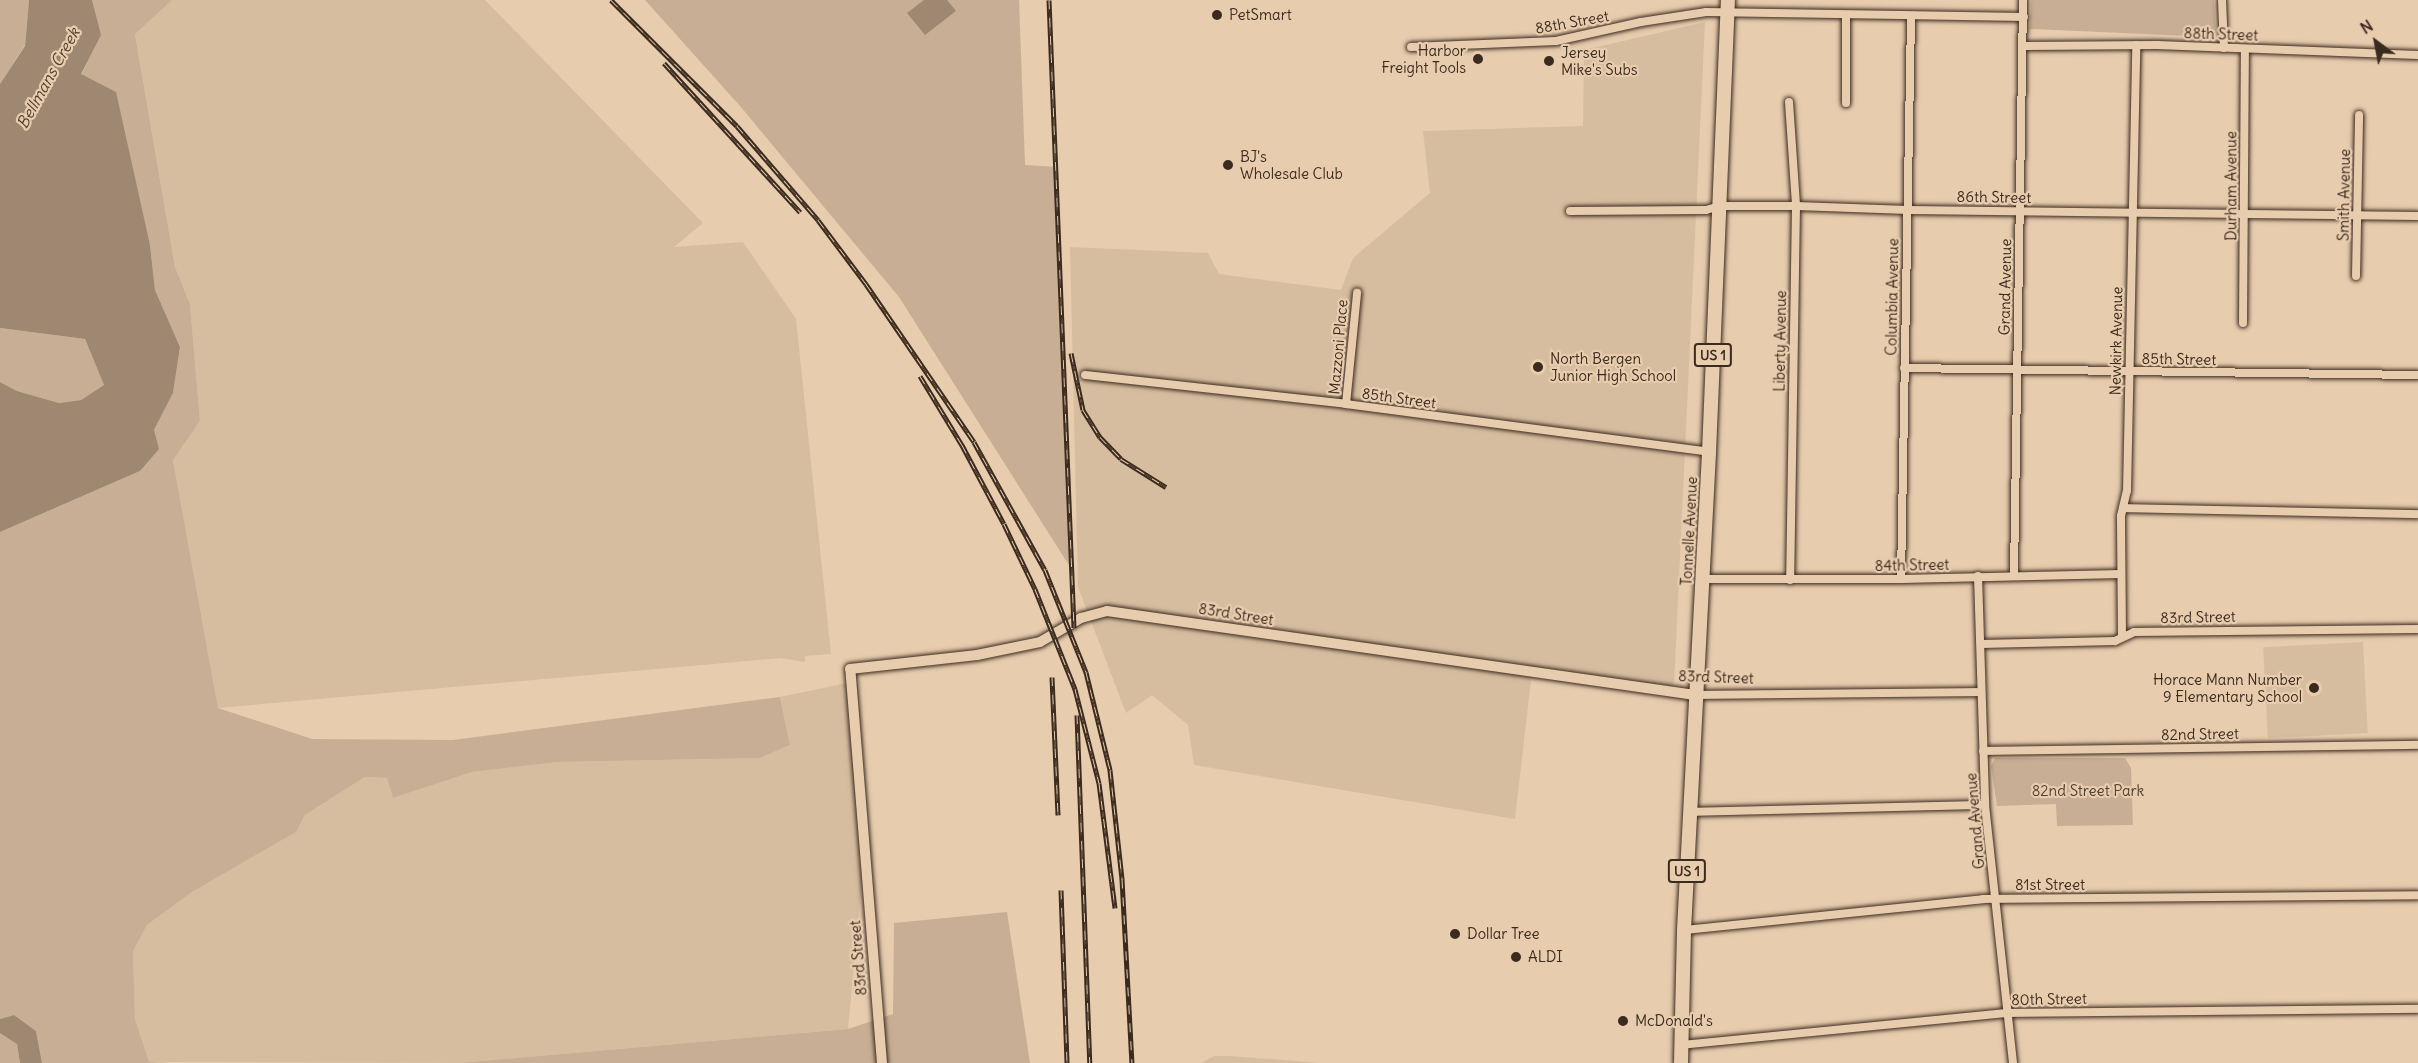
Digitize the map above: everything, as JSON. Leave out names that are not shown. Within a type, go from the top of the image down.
[{"type":"main road","name":"Tonnelle Avenue","points":[[1681,1063],[1684,930],[1709,452],[1727,6]]},
{"type":"street","name":"Grand Avenue","points":[[2014,575],[2023,0]]},
{"type":"street","points":[[2222,0],[2224,48]]},
{"type":"street","name":"88th Street","points":[[1411,47],[1556,41],[1727,6],[1846,15],[2024,17]]},
{"type":"street","points":[[1846,15],[1846,103]]},
{"type":"street","name":"Columbia Avenue","points":[[1901,579],[1911,16]]},
{"type":"street","name":"88th Street","points":[[2023,46],[2136,45],[2418,55]]},
{"type":"street","name":"Newkirk Avenue","points":[[2122,636],[2121,574],[2123,508],[2127,491],[2136,45]]},
{"type":"street","name":"Durham Avenue","points":[[2243,323],[2245,49]]},
{"type":"street","name":"Liberty Avenue","points":[[1789,102],[1796,206],[1790,580]]},
{"type":"street","name":"Smith Avenue","points":[[2356,276],[2359,115]]},
{"type":"street","name":"86th Street","points":[[1570,211],[1706,210],[1720,206],[1796,206],[1908,210],[2418,216]]},
{"type":"street","name":"Mazzoni Place","points":[[1346,404],[1357,293]]},
{"type":"street","name":"85th Street","points":[[1904,368],[2418,375]]},
{"type":"street","name":"85th Street","points":[[1085,375],[1346,404],[1709,452]]},
{"type":"street","points":[[2123,508],[2418,514]]},
{"type":"street","name":"84th Street","points":[[1703,579],[1901,579],[2121,574]]},
{"type":"street","name":"Grand Avenue","points":[[1978,576],[1985,805],[2013,1063]]},
{"type":"street","name":"83rd Street","points":[[882,1063],[850,669],[976,655],[1040,642],[1081,618],[1107,611],[1695,695],[1981,692]]},
{"type":"street","name":"83rd Street","points":[[1981,644],[2115,641],[2134,632],[2418,629]]},
{"type":"street","name":"82nd Street","points":[[1983,751],[2418,745]]},
{"type":"street","points":[[1690,812],[1985,805]]},
{"type":"street","name":"81st Street","points":[[1684,930],[1995,899],[2418,895]]},
{"type":"street","name":"80th Street","points":[[1682,1045],[2007,1013],[2418,1009]]},
{"type":"shaded area","points":[[172,0],[485,0],[703,223],[674,247],[743,242],[796,319],[831,654],[805,656],[805,662],[781,658],[218,708],[173,460],[200,421],[190,304],[175,267],[135,33]]},
{"type":"shaded area","points":[[1705,22],[1674,686],[1532,671],[1515,819],[1194,765],[1188,725],[1152,695],[1126,713],[1078,587],[1070,247],[1208,253],[1219,274],[1341,290],[1353,258],[1430,193],[1423,131],[1583,126],[1584,50]]},
{"type":"shaded area","name":"Horace Mann Number 9 Elementary School","points":[[2363,642],[2368,733],[2268,738],[2263,647]]},
{"type":"shaded area","points":[[847,683],[865,848],[848,1029],[459,1063],[149,1062],[135,1019],[133,951],[147,925],[192,892],[296,832],[305,815],[365,777],[387,778],[393,798],[472,772],[558,762],[760,758],[790,745],[780,697]]},
{"type":"shaded area","points":[[1214,1056],[1229,1056],[1321,1063],[1201,1063]]},
{"type":"green space","points":[[0,0],[29,0],[25,45],[0,84]]},
{"type":"green space","points":[[92,0],[172,0],[135,34],[175,267],[190,304],[200,421],[173,460],[218,708],[312,739],[453,740],[780,697],[790,745],[760,758],[558,762],[472,772],[393,798],[387,778],[365,777],[305,815],[296,832],[192,892],[147,925],[133,951],[135,1019],[149,1062],[170,1063],[42,1063],[36,1031],[14,1015],[0,1019],[0,532],[140,471],[154,430],[173,393],[180,347],[155,290],[150,245],[81,75],[100,35]]},
{"type":"green space","points":[[645,0],[1019,0],[1025,165],[1058,167],[1072,570],[899,297],[740,106]]},
{"type":"green space","points":[[2031,0],[2214,0],[2216,34],[2213,37],[2030,29]]},
{"type":"green space","points":[[0,328],[85,339],[104,385],[81,400],[59,403],[17,391],[0,382]]},
{"type":"green space","name":"82nd Street Park","points":[[1995,758],[2125,758],[2131,768],[2133,825],[2057,826],[2056,804],[1997,806],[1991,766]]},
{"type":"green space","points":[[1007,912],[1030,1063],[459,1063],[848,1029],[893,1014],[894,923]]},
{"type":"green space","points":[[2,1032],[17,1044],[20,1063],[0,1063],[0,1033]]},
{"type":"water","name":"Bellmans Creek","points":[[29,0],[92,0],[101,35],[81,74],[116,92],[150,245],[155,290],[180,347],[173,393],[154,430],[159,449],[140,471],[0,532],[0,382],[17,391],[59,403],[81,400],[104,385],[85,339],[0,328],[0,84],[25,46]]},
{"type":"water","points":[[924,0],[947,0],[956,11],[925,35],[907,13]]},
{"type":"water","points":[[14,1015],[36,1031],[42,1063],[20,1063],[17,1044],[0,1033],[0,1019]]},
{"type":"railway","points":[[611,0],[737,126],[818,220],[866,284],[974,442],[1045,570],[1086,672],[1110,770],[1122,879],[1132,1063]]},
{"type":"railway","points":[[1049,0],[1074,628]]},
{"type":"railway","points":[[664,63],[800,212]]},
{"type":"railway","points":[[1071,353],[1083,410],[1100,437],[1121,459],[1166,487]]},
{"type":"railway","points":[[920,376],[962,445],[1004,524],[1035,589],[1075,689],[1099,783],[1115,908]]},
{"type":"railway","points":[[1052,677],[1058,815]]},
{"type":"railway","points":[[1077,715],[1090,1063]]},
{"type":"railway","points":[[1061,890],[1067,1063]]},
{"type":"place","name":"PetSmart","points":[[1217,15]]},
{"type":"place","name":"Harbor Freight Tools","points":[[1478,59]]},
{"type":"place","name":"Jersey Mike's Subs","points":[[1549,61]]},
{"type":"place","name":"BJ's Wholesale Club","points":[[1228,165]]},
{"type":"place","name":"North Bergen Junior High School","points":[[1538,367]]},
{"type":"place","name":"Horace Mann Number 9 Elementary School","points":[[2314,688]]},
{"type":"place","name":"Dollar Tree","points":[[1455,934]]},
{"type":"place","name":"ALDI","points":[[1516,957]]},
{"type":"place","name":"McDonald's","points":[[1623,1021]]}]
